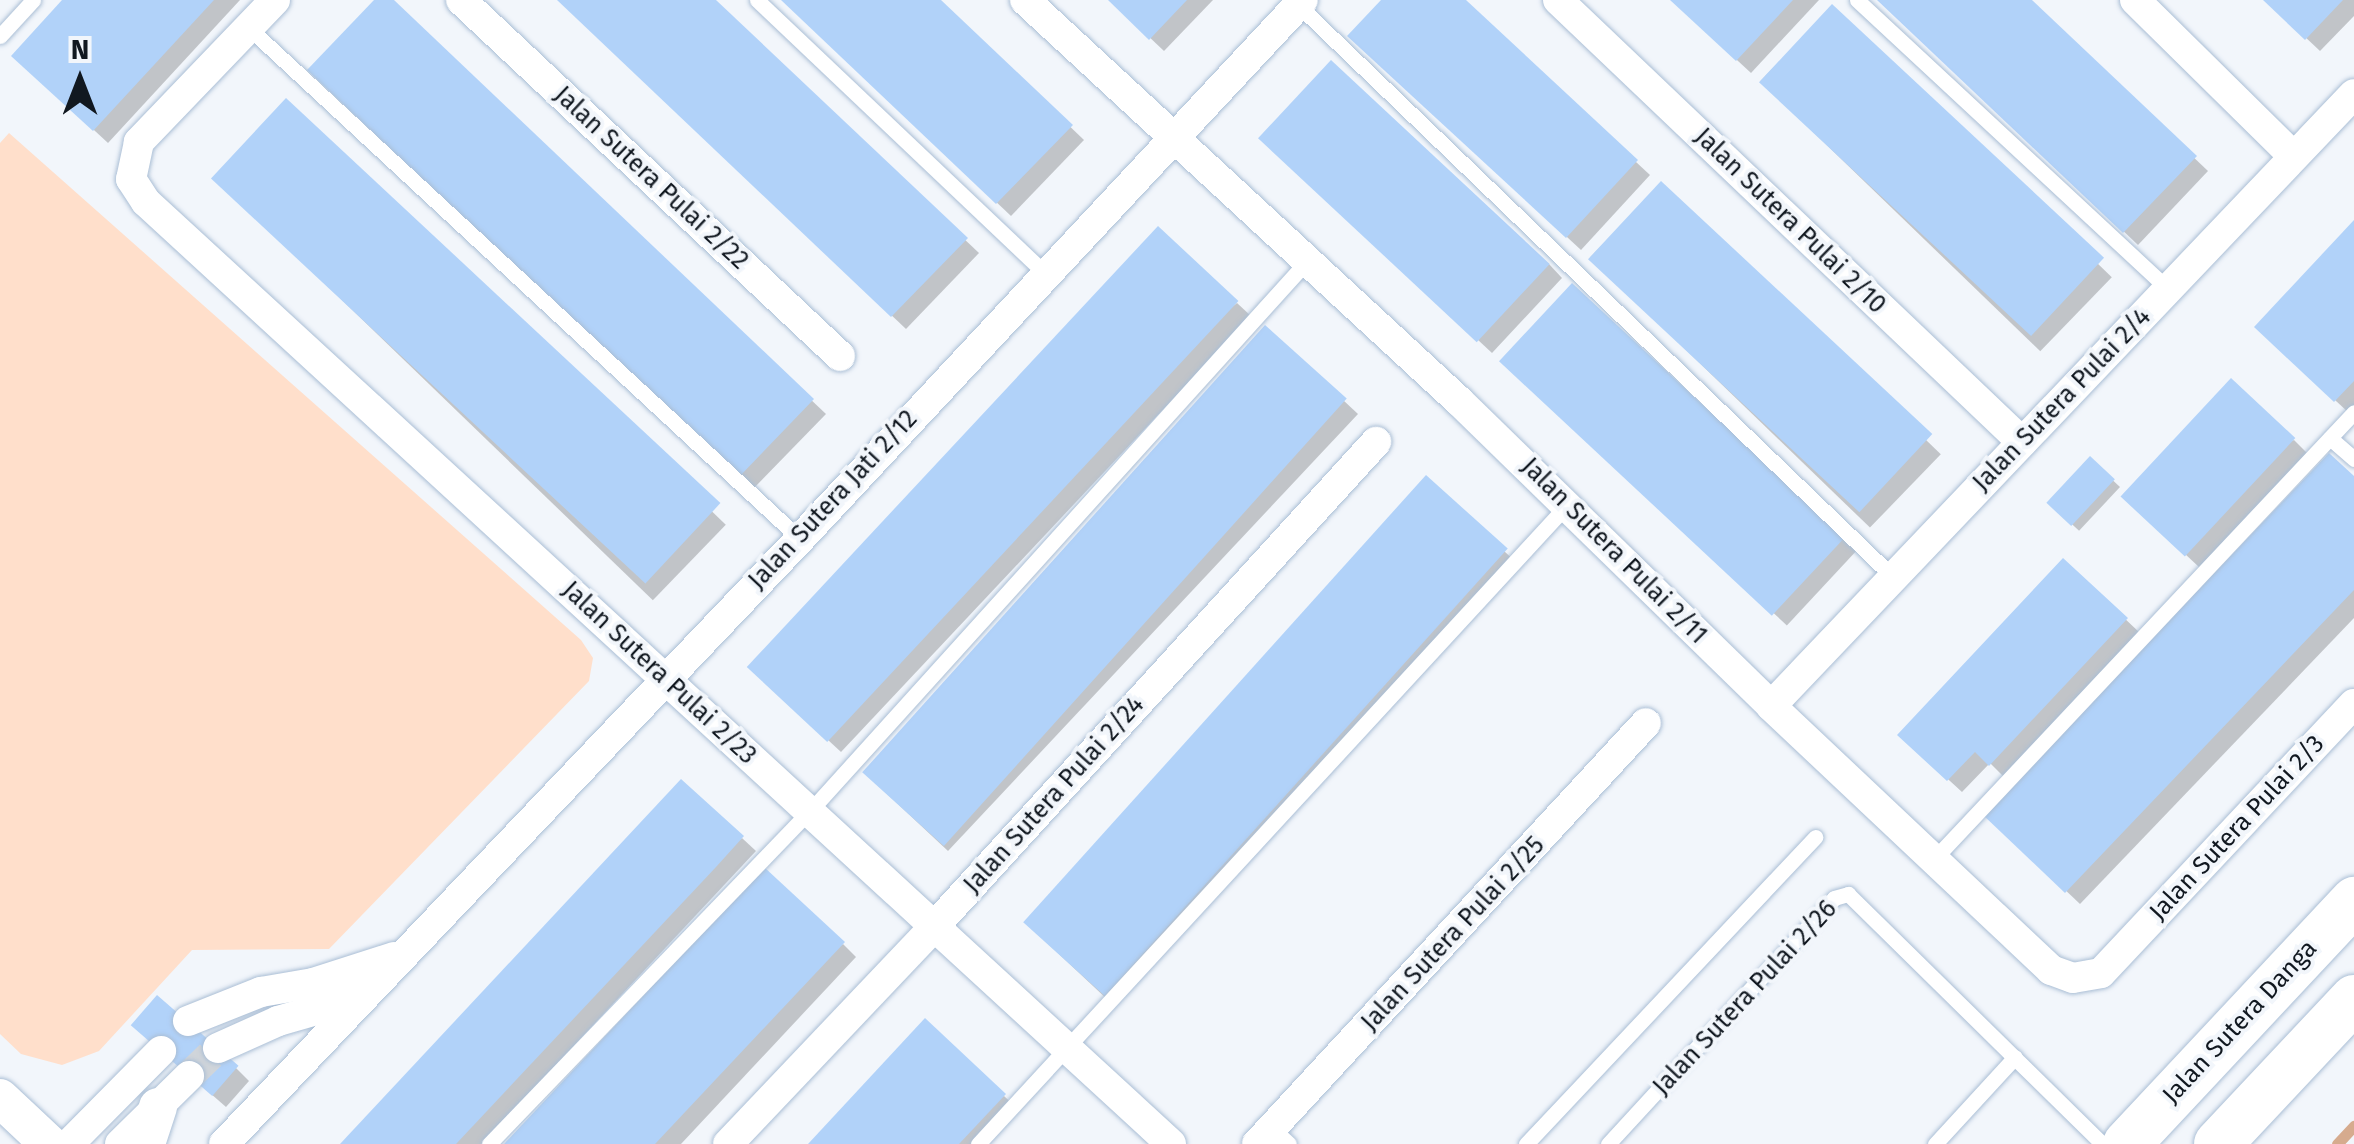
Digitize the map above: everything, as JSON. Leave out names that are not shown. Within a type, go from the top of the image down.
[{"type":"main road","name":"Jalan Sutera Danga","points":[[2127,1144],[2354,901]]},
{"type":"main road","points":[[2218,1144],[2354,999]]},
{"type":"street","points":[[249,28],[275,0]]},
{"type":"street","name":"Jalan Sutera Pulai 2/22","points":[[461,0],[840,356]]},
{"type":"street","name":"Jalan Sutera Pulai 2/11","points":[[1025,0],[1568,504],[1770,706],[2051,970]]},
{"type":"street","name":"Jalan Sutera Pulai 2/10","points":[[1558,0],[2022,442]]},
{"type":"street","points":[[2135,0],[2294,157]]},
{"type":"street","name":"Jalan Sutera Jati 2/12","points":[[224,1144],[398,956],[800,539],[1298,2]]},
{"type":"street","name":"Jalan Sutera Pulai 2/23","points":[[249,28],[138,142],[130,179],[146,202],[1171,1144]]},
{"type":"street","name":"Jalan Sutera Pulai 2/4","points":[[1770,706],[2354,94]]},
{"type":"street","name":"Jalan Sutera Pulai 2/24","points":[[728,1144],[933,928],[1376,442]]},
{"type":"street","name":"Jalan Sutera Pulai 2/3","points":[[2051,970],[2072,978],[2101,973],[2354,704]]},
{"type":"street","name":"Jalan Sutera Pulai 2/25","points":[[1273,1139],[1646,722]]},
{"type":"street","points":[[188,1022],[262,992],[314,982],[398,956]]},
{"type":"street","points":[[218,1048],[278,1022],[360,997]]},
{"type":"street","points":[[69,1144],[160,1051]]},
{"type":"street","points":[[120,1144],[189,1076]]},
{"type":"street","points":[[0,1098],[49,1144]]},
{"type":"street","points":[[146,1144],[158,1106]]},
{"type":"lane","points":[[0,36],[33,0]]},
{"type":"lane","points":[[757,0],[1044,272]]},
{"type":"lane","points":[[1857,0],[2168,289]]},
{"type":"lane","points":[[1298,2],[1894,577]]},
{"type":"lane","points":[[249,28],[800,539]]},
{"type":"lane","points":[[489,1144],[809,812],[1307,261]]},
{"type":"lane","points":[[1934,858],[2354,412]]},
{"type":"lane","points":[[2330,438],[2354,459]]},
{"type":"lane","points":[[978,1144],[1568,504]]},
{"type":"lane","points":[[1526,1144],[1814,837]]},
{"type":"lane","name":"Jalan Sutera Pulai 2/26","points":[[1608,1144],[1834,898],[1848,894],[2102,1144]]},
{"type":"lane","points":[[1935,1144],[2015,1057]]},
{"type":"shaded area","points":[[9,133],[581,640],[593,658],[589,681],[329,949],[192,950],[99,1051],[62,1065],[21,1054],[0,1034],[0,143]]},
{"type":"building","points":[[62,0],[214,0],[93,131],[11,56]]},
{"type":"building","points":[[374,0],[394,0],[814,399],[738,478],[307,70]]},
{"type":"building","points":[[557,0],[716,0],[968,238],[891,317]]},
{"type":"building","points":[[781,0],[941,0],[1073,125],[996,204]]},
{"type":"building","points":[[1108,0],[1187,0],[1149,40]]},
{"type":"building","points":[[1381,0],[1466,0],[1638,160],[1566,238],[1347,36]]},
{"type":"building","points":[[1670,0],[1793,0],[1736,61]]},
{"type":"building","points":[[1877,0],[2032,0],[2197,156],[2123,233]]},
{"type":"building","points":[[2263,0],[2343,0],[2305,40]]},
{"type":"building","points":[[1832,4],[2104,258],[2031,336],[1759,82]]},
{"type":"building","points":[[1331,60],[1550,264],[1477,342],[1258,138]]},
{"type":"building","points":[[286,98],[720,503],[645,584],[211,178]]},
{"type":"building","points":[[1661,181],[1932,434],[1859,512],[1588,259]]},
{"type":"building","points":[[2354,220],[2354,381],[2334,402],[2254,327]]},
{"type":"building","points":[[1158,226],[1238,301],[827,742],[747,667]]},
{"type":"building","points":[[1572,283],[1845,537],[1772,616],[1499,361]]},
{"type":"building","points":[[1265,325],[1347,399],[944,846],[862,772]]},
{"type":"building","points":[[2231,378],[2295,438],[2185,556],[2121,496]]},
{"type":"building","points":[[2329,453],[2354,476],[2354,590],[2065,893],[1983,815]]},
{"type":"building","points":[[2090,456],[2115,479],[2071,526],[2046,503]]},
{"type":"building","points":[[1426,475],[1508,549],[1105,996],[1023,922]]},
{"type":"building","points":[[2063,558],[2128,618],[1989,766],[1975,752],[1947,781],[1897,735]]},
{"type":"building","points":[[681,779],[744,836],[716,867],[456,1144],[340,1144]]},
{"type":"building","points":[[764,867],[845,942],[655,1144],[504,1144]]},
{"type":"building","points":[[157,995],[239,1066],[212,1096],[131,1025]]},
{"type":"building","points":[[925,1018],[1006,1094],[959,1144],[808,1144]]},
{"type":"waterway","points":[[2337,1144],[2354,1126]]},
{"type":"tunnel","points":[[189,1076],[218,1048]]}]
